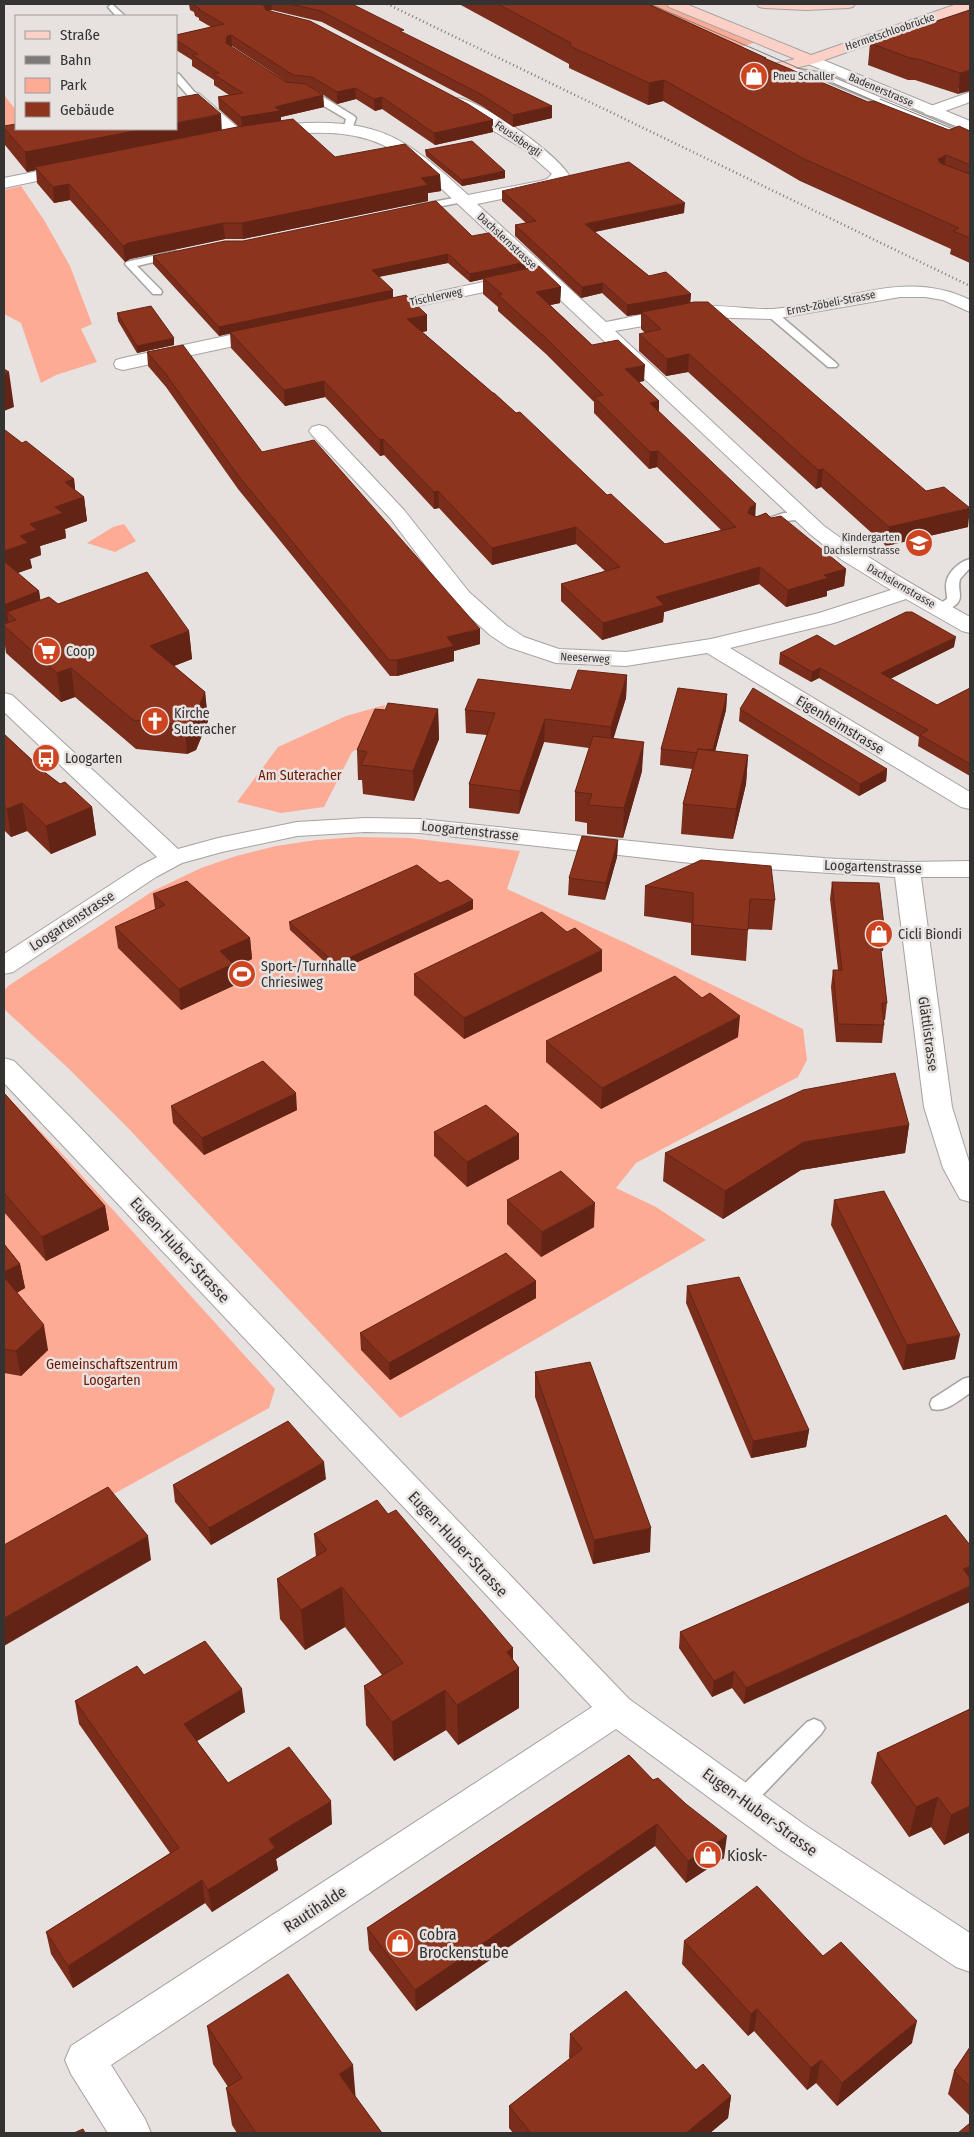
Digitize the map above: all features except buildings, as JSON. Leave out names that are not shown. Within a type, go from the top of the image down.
[{"type":"main road","name":"Badenerstrasse","points":[[674,4],[811,60]]},
{"type":"main road","points":[[764,4],[806,6],[848,4]]},
{"type":"main road","name":"Hermetschloobrücke","points":[[793,53],[943,4]]},
{"type":"main road","name":"Hermetschloobrücke","points":[[775,68],[811,60],[970,4]]},
{"type":"main road","points":[[775,68],[793,53]]},
{"type":"main road","name":"Badenerstrasse","points":[[758,61],[775,68]]},
{"type":"street","name":"Badenerstrasse","points":[[811,60],[928,115],[970,127]]},
{"type":"street","name":"Badenerstrasse","points":[[775,68],[970,147]]},
{"type":"street","name":"Feusisbergli","points":[[442,93],[506,130],[547,159],[558,169],[561,175],[552,183],[542,186],[465,200]]},
{"type":"street","points":[[928,115],[970,97]]},
{"type":"street","points":[[192,99],[238,136]]},
{"type":"street","name":"Dachslernstrasse","points":[[238,136],[299,127],[348,130],[371,135],[397,146],[465,200],[803,516],[850,555],[970,626]]},
{"type":"street","points":[[219,140],[238,136]]},
{"type":"street","points":[[4,182],[86,166]]},
{"type":"street","name":"Tischlerweg","points":[[362,313],[543,274]]},
{"type":"street","name":"Ernst-Zöbeli-Strasse","points":[[601,329],[677,313],[706,311],[772,314],[798,311],[874,294],[911,291],[942,294],[963,302],[970,307]]},
{"type":"street","points":[[123,364],[286,329]]},
{"type":"street","name":"Neeserweg","points":[[319,431],[397,514],[461,597],[498,630],[516,642],[556,656],[603,660],[650,656],[711,646],[826,618],[909,591]]},
{"type":"street","name":"Eigenheimstrasse","points":[[711,646],[970,802]]},
{"type":"street","points":[[4,700],[173,858]]},
{"type":"street","name":"Loogartenstrasse","points":[[4,966],[147,872],[173,858],[218,845],[297,829],[365,824],[420,826],[718,858],[907,870],[970,869]]},
{"type":"street","name":"Glättlistrasse","points":[[907,870],[938,1107],[957,1168],[970,1192]]},
{"type":"street","name":"Eugen-Huber-Strasse","points":[[4,1067],[617,1710],[792,1837],[970,1954]]},
{"type":"street","name":"Rautihalde","points":[[131,2133],[85,2060],[617,1710]]},
{"type":"lane","points":[[112,7],[120,15]]},
{"type":"lane","points":[[775,68],[819,75],[928,115],[970,138]]},
{"type":"lane","points":[[178,79],[192,99]]},
{"type":"lane","points":[[291,90],[309,92],[351,118],[348,130]]},
{"type":"lane","points":[[410,210],[465,200]]},
{"type":"lane","points":[[157,292],[130,264],[187,252]]},
{"type":"lane","points":[[772,314],[832,364]]},
{"type":"lane","points":[[754,528],[784,517],[803,516]]},
{"type":"lane","points":[[939,608],[952,602],[954,597],[952,588],[953,578],[960,569],[970,563]]},
{"type":"lane","points":[[939,1404],[970,1384]]},
{"type":"lane","points":[[743,1800],[814,1728]]},
{"type":"green space","points":[[645,4],[666,4],[727,30],[759,41],[738,48]]},
{"type":"green space","points":[[4,95],[15,109],[15,127],[4,129]]},
{"type":"green space","points":[[21,186],[44,220],[70,266],[92,324],[81,329],[97,362],[56,375],[41,383],[21,323],[4,314],[4,190]]},
{"type":"green space","points":[[124,524],[136,541],[115,552],[87,543],[113,527]]},
{"type":"green space","name":"Am Suteracher","points":[[385,705],[379,736],[352,752],[324,807],[281,813],[237,802],[278,747],[346,716]]},
{"type":"green space","points":[[356,837],[409,838],[520,851],[507,889],[628,944],[803,1029],[807,1060],[798,1077],[636,1163],[616,1188],[656,1207],[706,1240],[400,1418],[128,1128],[68,1068],[4,1009],[4,991],[8,986],[153,891],[201,868],[236,856],[276,846]]},
{"type":"green space","name":"Gemeinschaftszentrum Loogarten","points":[[4,1093],[66,1158],[275,1389],[269,1408],[52,1528],[4,1547]]},
{"type":"tram line","points":[[650,4],[886,106]]},
{"type":"tram line","points":[[880,99],[970,136]]},
{"type":"railway","points":[[387,4],[970,286]]},
{"type":"place","name":"Pneu Schaller","points":[[754,76]]},
{"type":"place","name":"Kindergarten Dachslernstrasse","points":[[919,543]]},
{"type":"place","name":"Coop","points":[[47,651]]},
{"type":"place","name":"Kirche Suteracher","points":[[155,721]]},
{"type":"place","name":"Loogarten","points":[[46,758]]},
{"type":"place","name":"Cicli Biondi","points":[[879,934]]},
{"type":"place","name":"Sport-/Turnhalle Chriesiweg","points":[[242,974]]},
{"type":"place","name":"Kiosk-","points":[[708,1855]]},
{"type":"place","name":"Cobra Brockenstube","points":[[400,1943]]}]
